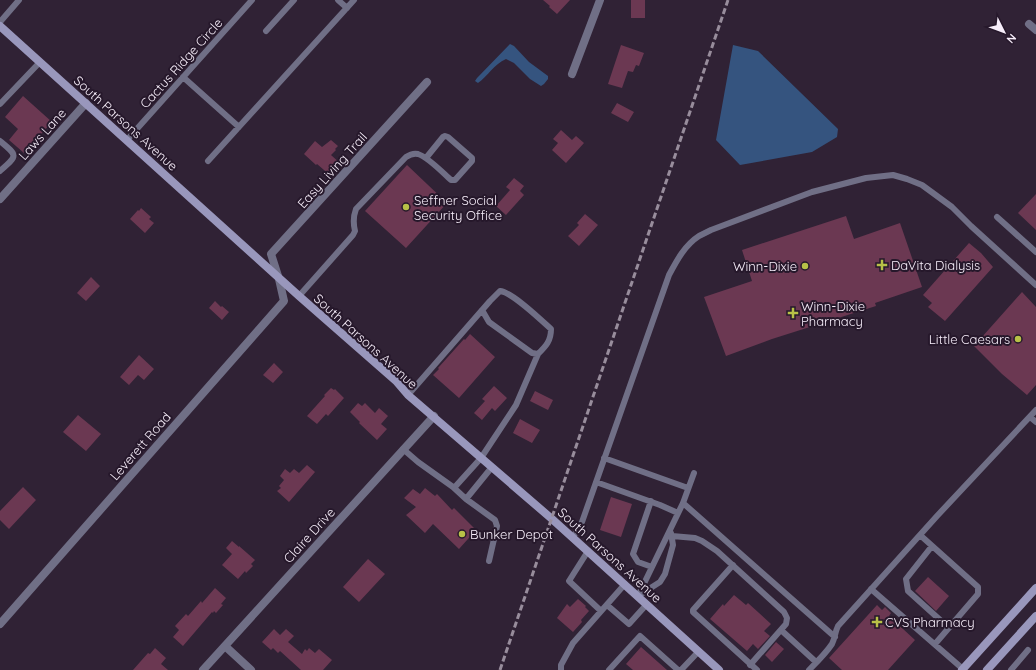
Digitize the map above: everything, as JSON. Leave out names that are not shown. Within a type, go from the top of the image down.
[{"type":"main road","name":"South Parsons Avenue","points":[[0,26],[279,279],[396,381],[408,394],[492,468],[573,537],[720,670]]},
{"type":"main road","points":[[963,669],[1036,588]]},
{"type":"main road","points":[[987,670],[1036,616]]},
{"type":"street","points":[[572,74],[600,0]]},
{"type":"street","points":[[1028,24],[1036,30]]},
{"type":"street","name":"Easy Living Trail","points":[[279,279],[272,254],[427,82]]},
{"type":"street","name":"Laws Lane","points":[[0,199],[86,103]]},
{"type":"street","name":"Leverett Road","points":[[0,624],[284,301],[279,279]]},
{"type":"street","name":"Claire Drive","points":[[203,670],[434,416]]},
{"type":"street","points":[[225,646],[251,670]]},
{"type":"lane","points":[[0,22],[19,0]]},
{"type":"lane","name":"Cactus Ridge Circle","points":[[127,140],[252,0]]},
{"type":"lane","points":[[266,31],[294,0]]},
{"type":"lane","points":[[338,0],[347,8]]},
{"type":"lane","points":[[208,161],[354,0]]},
{"type":"lane","points":[[0,104],[40,62]]},
{"type":"lane","points":[[183,77],[238,127]]},
{"type":"lane","points":[[299,296],[355,232],[353,225],[356,209],[406,157],[417,153],[426,158],[451,180],[454,180],[472,160],[472,158],[445,136],[426,158]]},
{"type":"lane","points":[[0,141],[11,150],[14,158],[0,171]]},
{"type":"lane","points":[[573,537],[582,522],[669,275],[686,247],[698,236],[812,192],[866,178],[893,175],[907,178],[922,185],[952,207],[1036,285]]},
{"type":"lane","points":[[997,217],[1036,252]]},
{"type":"lane","points":[[408,394],[500,291],[516,299],[552,329],[551,337],[538,354],[516,405],[481,458],[454,488]]},
{"type":"lane","points":[[482,310],[489,322],[532,353],[538,354]]},
{"type":"lane","points":[[809,670],[829,648],[835,637],[838,626],[1036,410]]},
{"type":"lane","points":[[1030,417],[1036,422]]},
{"type":"lane","points":[[403,449],[495,520],[497,526],[489,561]]},
{"type":"lane","points":[[604,458],[688,488]]},
{"type":"lane","points":[[466,499],[492,468]]},
{"type":"lane","points":[[638,596],[683,503],[694,473]]},
{"type":"lane","points":[[596,482],[651,501],[678,513]]},
{"type":"lane","points":[[651,501],[632,554],[638,562],[652,567]]},
{"type":"lane","points":[[683,503],[835,637]]},
{"type":"lane","points":[[638,596],[660,582],[665,574],[672,545],[671,527]]},
{"type":"lane","points":[[920,535],[978,587],[978,594],[935,644]]},
{"type":"lane","points":[[672,536],[695,538],[717,551],[784,612],[787,622],[782,630],[750,664]]},
{"type":"lane","points":[[932,546],[906,579],[908,591],[949,628]]},
{"type":"lane","points":[[588,551],[569,581],[601,611]]},
{"type":"lane","points":[[734,565],[693,610],[693,612],[756,670]]},
{"type":"lane","points":[[561,670],[561,665],[573,643],[625,584]]},
{"type":"lane","points":[[871,589],[963,669]]},
{"type":"lane","points":[[607,605],[629,624],[646,604]]},
{"type":"lane","points":[[782,630],[816,662]]},
{"type":"lane","points":[[609,670],[640,636],[680,670],[699,651]]},
{"type":"lane","points":[[1011,670],[1028,650]]},
{"type":"water","points":[[510,44],[514,46],[529,62],[548,76],[548,79],[544,84],[541,86],[530,79],[514,63],[506,59],[498,64],[478,83],[475,81]]},
{"type":"water","points":[[733,45],[758,51],[838,129],[837,137],[812,152],[740,165],[716,140]]},
{"type":"building","points":[[543,0],[570,0],[557,14]]},
{"type":"building","points":[[631,0],[645,0],[645,18],[631,18]]},
{"type":"building","points":[[621,45],[644,53],[639,66],[636,65],[633,72],[628,71],[622,88],[608,84]]},
{"type":"building","points":[[23,96],[52,122],[24,153],[9,140],[18,129],[5,117]]},
{"type":"building","points":[[617,103],[634,112],[628,122],[611,113]]},
{"type":"building","points":[[561,130],[572,140],[576,136],[584,143],[566,163],[552,150],[558,143],[553,139]]},
{"type":"building","points":[[331,140],[338,146],[331,155],[342,165],[331,176],[304,154],[315,141],[322,147]]},
{"type":"building","name":"Seffner Social Security Office","points":[[407,165],[447,203],[406,248],[365,211]]},
{"type":"building","points":[[514,178],[524,186],[520,191],[524,195],[506,215],[496,206],[510,190],[506,187]]},
{"type":"building","points":[[1036,194],[1036,230],[1018,213]]},
{"type":"building","points":[[141,208],[151,217],[149,219],[154,223],[145,233],[130,219]]},
{"type":"building","points":[[585,214],[598,225],[579,246],[568,236],[579,225],[577,223]]},
{"type":"building","name":"Winn-Dixie","points":[[846,216],[854,239],[900,223],[922,287],[875,303],[876,306],[772,339],[726,356],[704,297],[752,281],[742,250]]},
{"type":"building","points":[[969,243],[981,253],[993,267],[945,321],[928,307],[932,303],[923,295]]},
{"type":"building","points":[[91,277],[100,286],[86,301],[77,293]]},
{"type":"building","points":[[1022,292],[1036,307],[1036,385],[1027,395],[1002,374],[974,346]]},
{"type":"building","points":[[215,301],[229,312],[222,320],[209,308]]},
{"type":"building","points":[[470,334],[495,357],[459,398],[433,375]]},
{"type":"building","points":[[139,355],[154,369],[144,380],[138,375],[129,385],[120,377]]},
{"type":"building","points":[[274,363],[283,372],[273,383],[263,375]]},
{"type":"building","points":[[494,386],[507,398],[495,411],[492,408],[482,420],[474,413],[485,401],[482,399]]},
{"type":"building","points":[[331,388],[334,390],[335,389],[344,398],[328,416],[326,414],[317,424],[307,416]]},
{"type":"building","points":[[535,391],[553,400],[548,410],[530,401]]},
{"type":"building","points":[[358,403],[362,406],[365,403],[375,413],[379,408],[388,416],[381,424],[387,429],[377,440],[350,412]]},
{"type":"building","points":[[78,415],[101,434],[86,451],[63,432]]},
{"type":"building","points":[[520,419],[540,430],[532,443],[513,433]]},
{"type":"building","points":[[307,465],[315,472],[289,502],[277,491],[281,488],[279,486],[284,480],[280,476],[285,469],[290,473],[294,469],[299,473]]},
{"type":"building","points":[[23,487],[36,500],[9,529],[0,520],[0,511]]},
{"type":"building","points":[[425,488],[435,496],[437,494],[452,510],[454,508],[476,530],[459,549],[433,524],[425,533],[406,515],[416,507],[404,498],[413,489],[420,494]]},
{"type":"building","points":[[611,497],[632,504],[621,537],[600,530]]},
{"type":"building","points":[[232,541],[255,560],[251,564],[253,566],[246,573],[245,571],[238,579],[222,565],[232,554],[226,548]]},
{"type":"building","points":[[368,559],[385,574],[359,602],[343,587]]},
{"type":"building","points":[[928,577],[949,596],[936,611],[915,591]]},
{"type":"building","points":[[215,588],[226,598],[221,604],[223,605],[216,613],[214,611],[213,613],[212,612],[183,646],[173,637],[179,630],[175,626],[186,614],[188,616],[201,601],[202,603]]},
{"type":"building","points":[[734,595],[746,605],[748,603],[771,624],[764,631],[770,636],[758,649],[753,644],[747,651],[710,619],[723,604],[724,606]]},
{"type":"building","points":[[578,599],[589,611],[573,632],[557,618],[567,604],[570,607]]},
{"type":"building","name":"CVS Pharmacy","points":[[877,605],[882,610],[885,607],[891,613],[889,616],[915,640],[888,670],[842,670],[829,658]]},
{"type":"building","points":[[274,629],[280,635],[286,629],[294,636],[288,642],[302,654],[305,649],[307,651],[309,648],[315,653],[319,649],[332,660],[323,670],[301,670],[280,651],[278,653],[273,648],[271,650],[262,642]]},
{"type":"building","points":[[776,642],[784,649],[772,662],[765,655]]},
{"type":"building","points":[[641,647],[667,670],[633,670],[626,664]]},
{"type":"building","points":[[155,648],[166,658],[161,664],[168,670],[133,670],[148,653],[150,654]]},
{"type":"railway","points":[[500,670],[728,0]]},
{"type":"place","name":"Seffner Social Security Office","points":[[406,207]]},
{"type":"place","name":"DaVita Dialysis","points":[[882,265]]},
{"type":"place","name":"Winn-Dixie","points":[[805,266]]},
{"type":"place","name":"Winn-Dixie Pharmacy","points":[[793,313]]},
{"type":"place","name":"Little Caesars","points":[[1018,339]]},
{"type":"place","name":"Bunker Depot","points":[[462,534]]},
{"type":"place","name":"CVS Pharmacy","points":[[877,622]]}]
